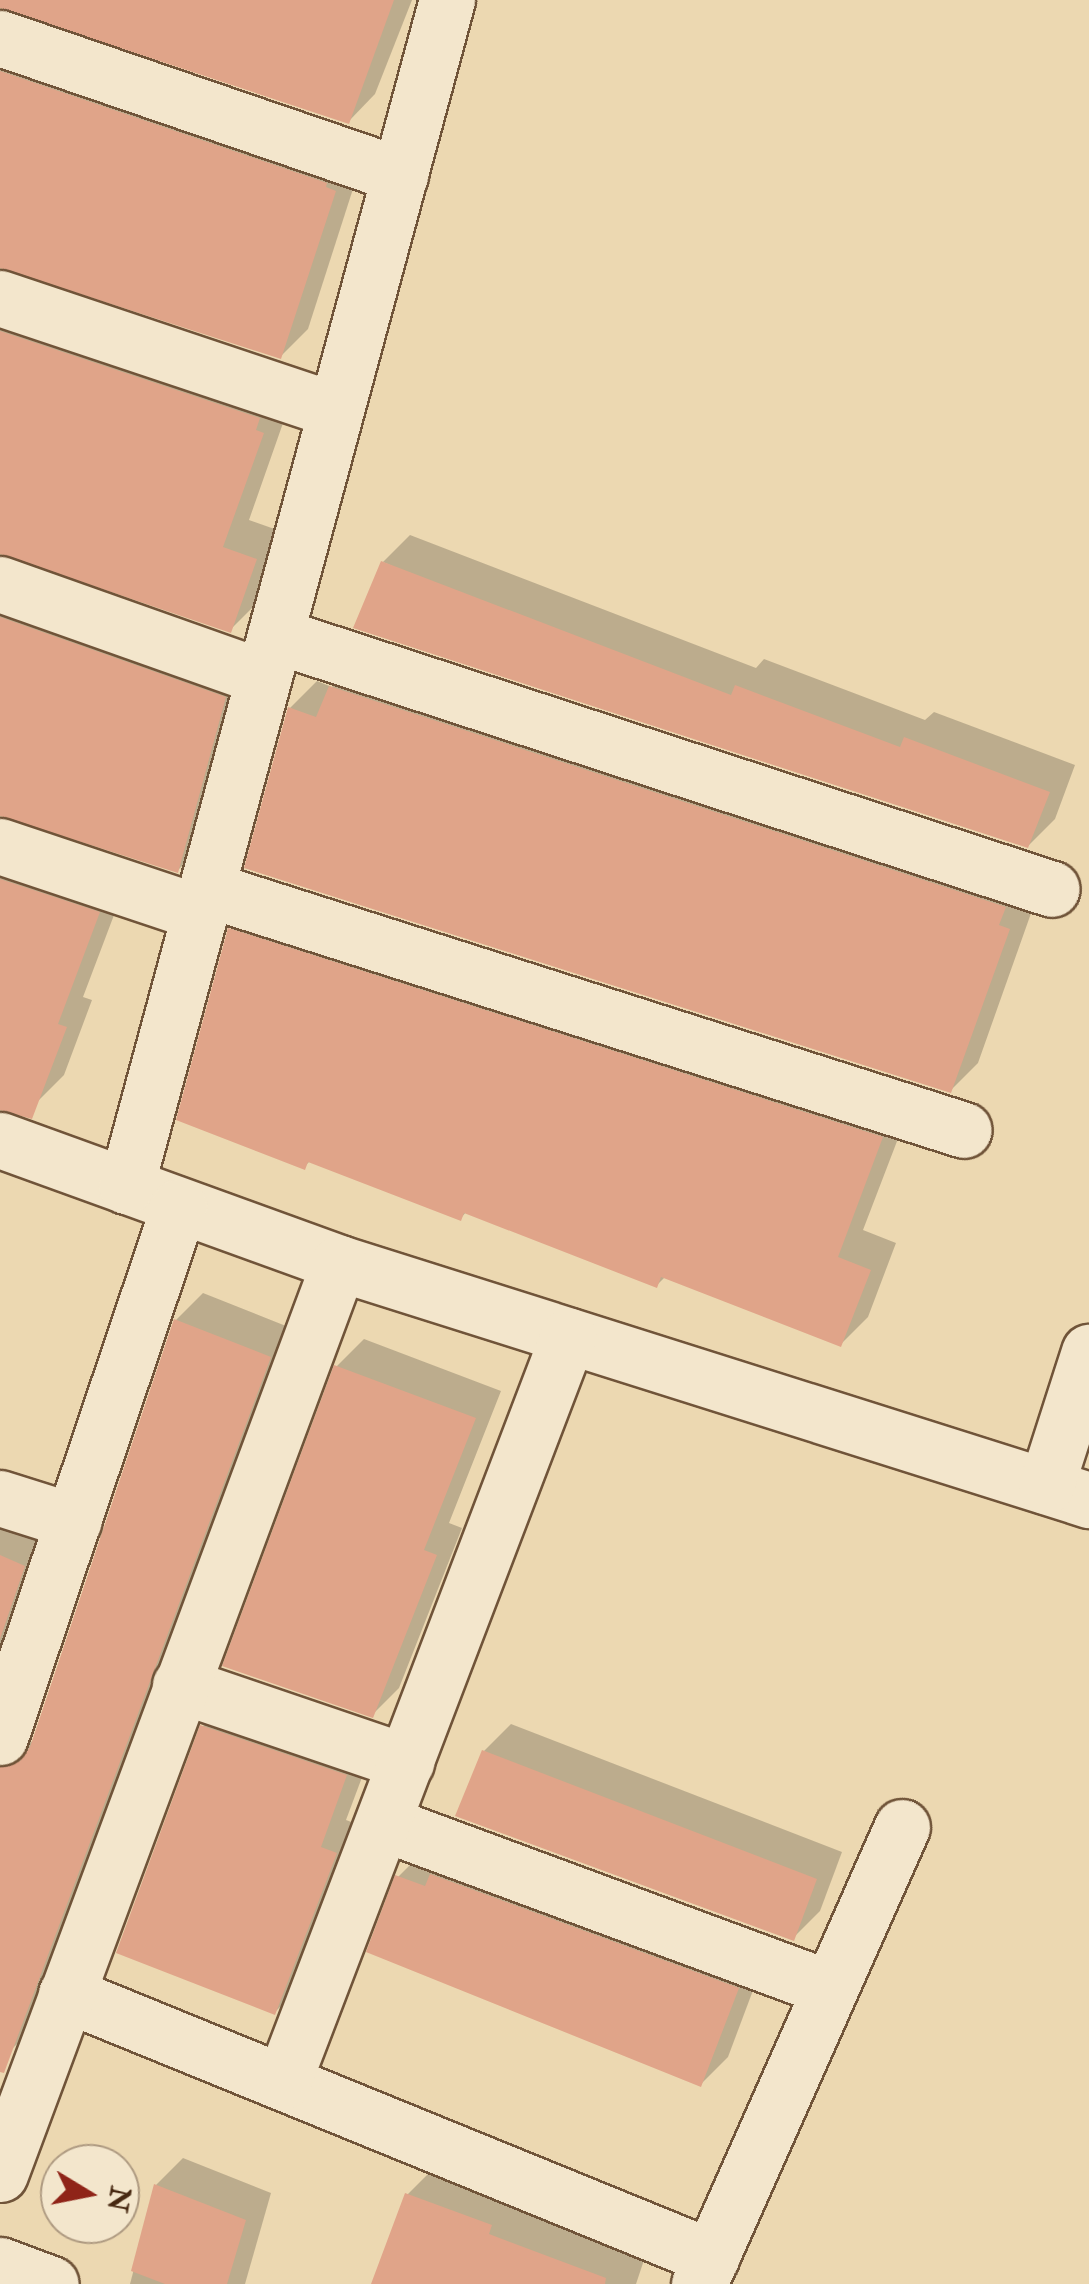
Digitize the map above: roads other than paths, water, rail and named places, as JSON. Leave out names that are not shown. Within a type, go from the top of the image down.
[{"type":"street","points":[[126,1186],[447,0]]},
{"type":"street","points":[[0,38],[400,176]]},
{"type":"street","points":[[0,298],[336,410]]},
{"type":"street","points":[[0,584],[269,656],[1052,889]]},
{"type":"street","points":[[0,846],[203,901],[964,1130]]},
{"type":"street","points":[[0,1140],[339,1263],[1068,1493],[1089,1352]]},
{"type":"street","points":[[0,1737],[180,1206]]},
{"type":"street","points":[[0,2174],[339,1263]]},
{"type":"street","points":[[283,2082],[568,1336]]},
{"type":"street","points":[[0,1498],[74,1521]]},
{"type":"street","points":[[180,1686],[406,1762]]},
{"type":"street","points":[[383,1823],[830,1988]]},
{"type":"street","points":[[66,1994],[283,2082],[705,2271],[902,1827]]},
{"type":"street","points":[[0,2265],[51,2284]]}]
